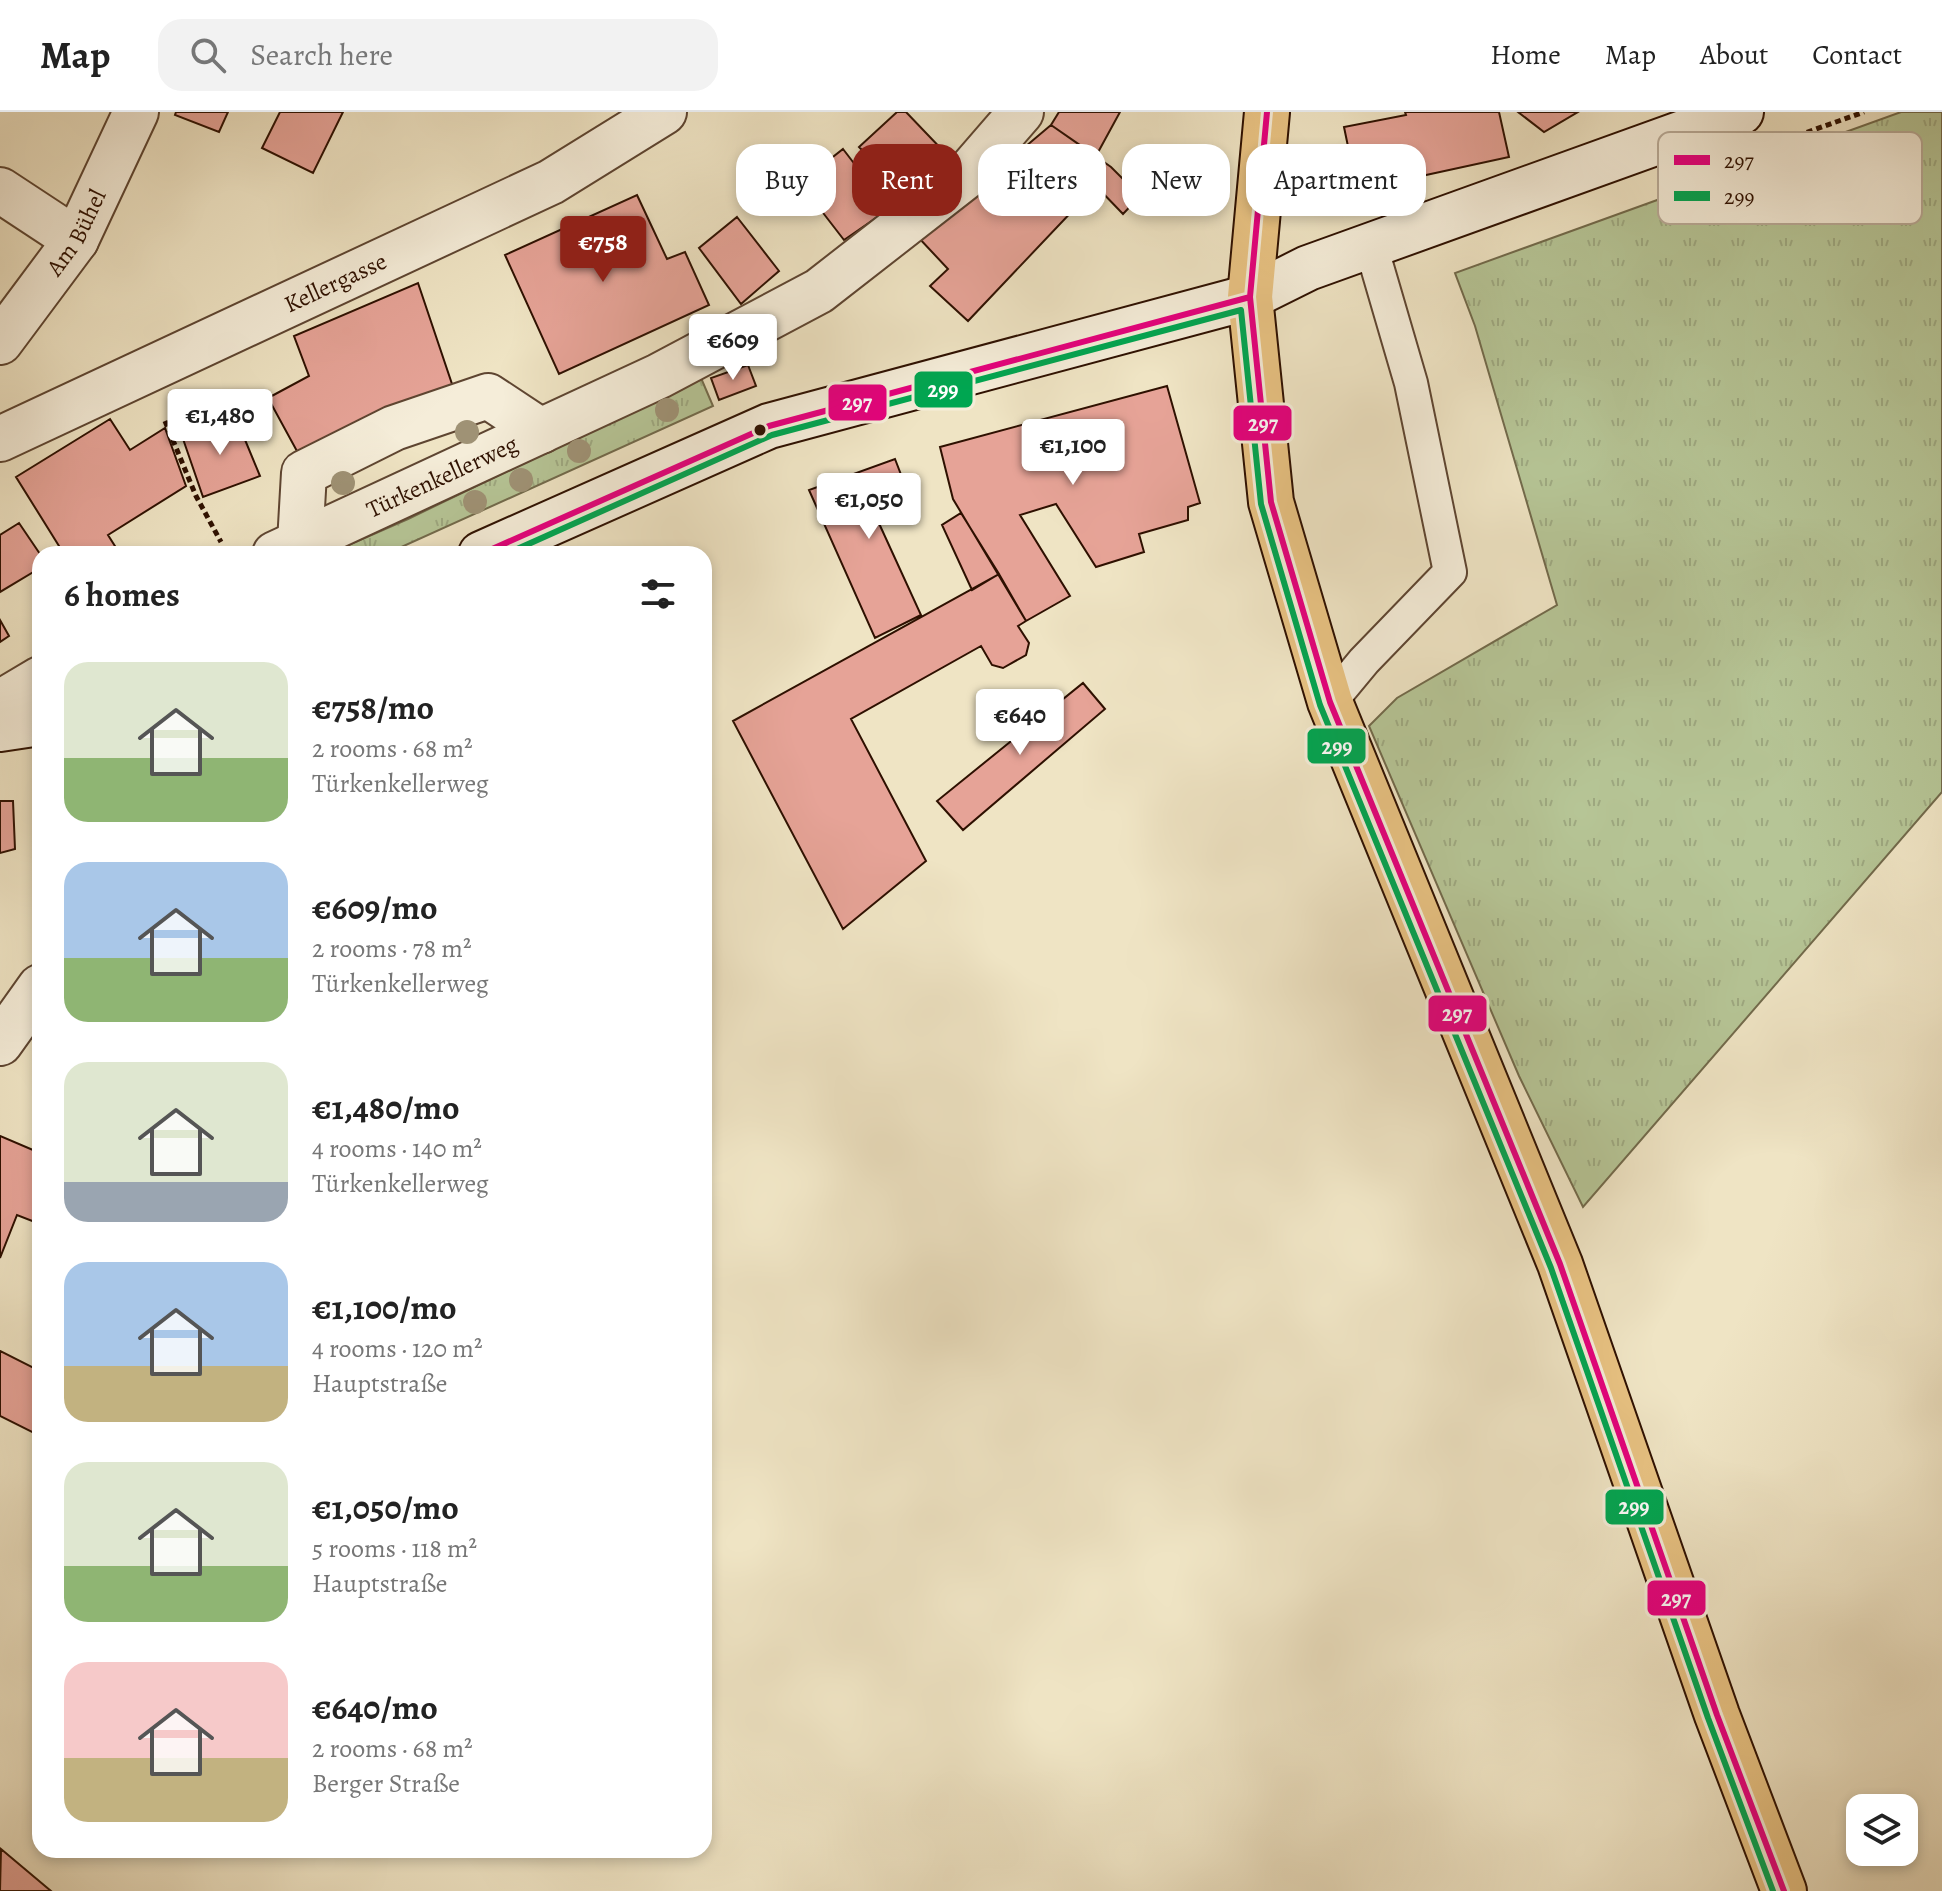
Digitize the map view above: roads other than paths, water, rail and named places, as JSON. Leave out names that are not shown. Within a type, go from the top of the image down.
[{"type":"main road","points":[[1267,112],[1250,297],[1271,502],[1330,702],[1560,1264],[1717,1715],[1784,1891]]},
{"type":"street","name":"Am Bühel","points":[[0,342],[76,240],[136,112]]},
{"type":"street","name":"Kellergasse","points":[[0,439],[551,182],[664,112]]},
{"type":"street","name":"Türkenkellerweg","points":[[291,546],[659,376],[819,291],[964,178],[1021,112]]},
{"type":"street","points":[[1686,132],[1741,112]]},
{"type":"street","points":[[499,546],[769,426],[1250,297],[1308,268],[1658,142]]},
{"type":"street","points":[[0,190],[76,240]]},
{"type":"street","name":"Türkenkellerweg","points":[[287,546],[304,473],[394,428],[488,396],[541,431]]},
{"type":"street","points":[[0,703],[32,684]]},
{"type":"street","points":[[0,729],[32,724]]},
{"type":"street","points":[[0,1043],[32,998]]},
{"type":"lane","points":[[1330,702],[1364,661],[1450,572],[1411,383],[1371,246]]}]
